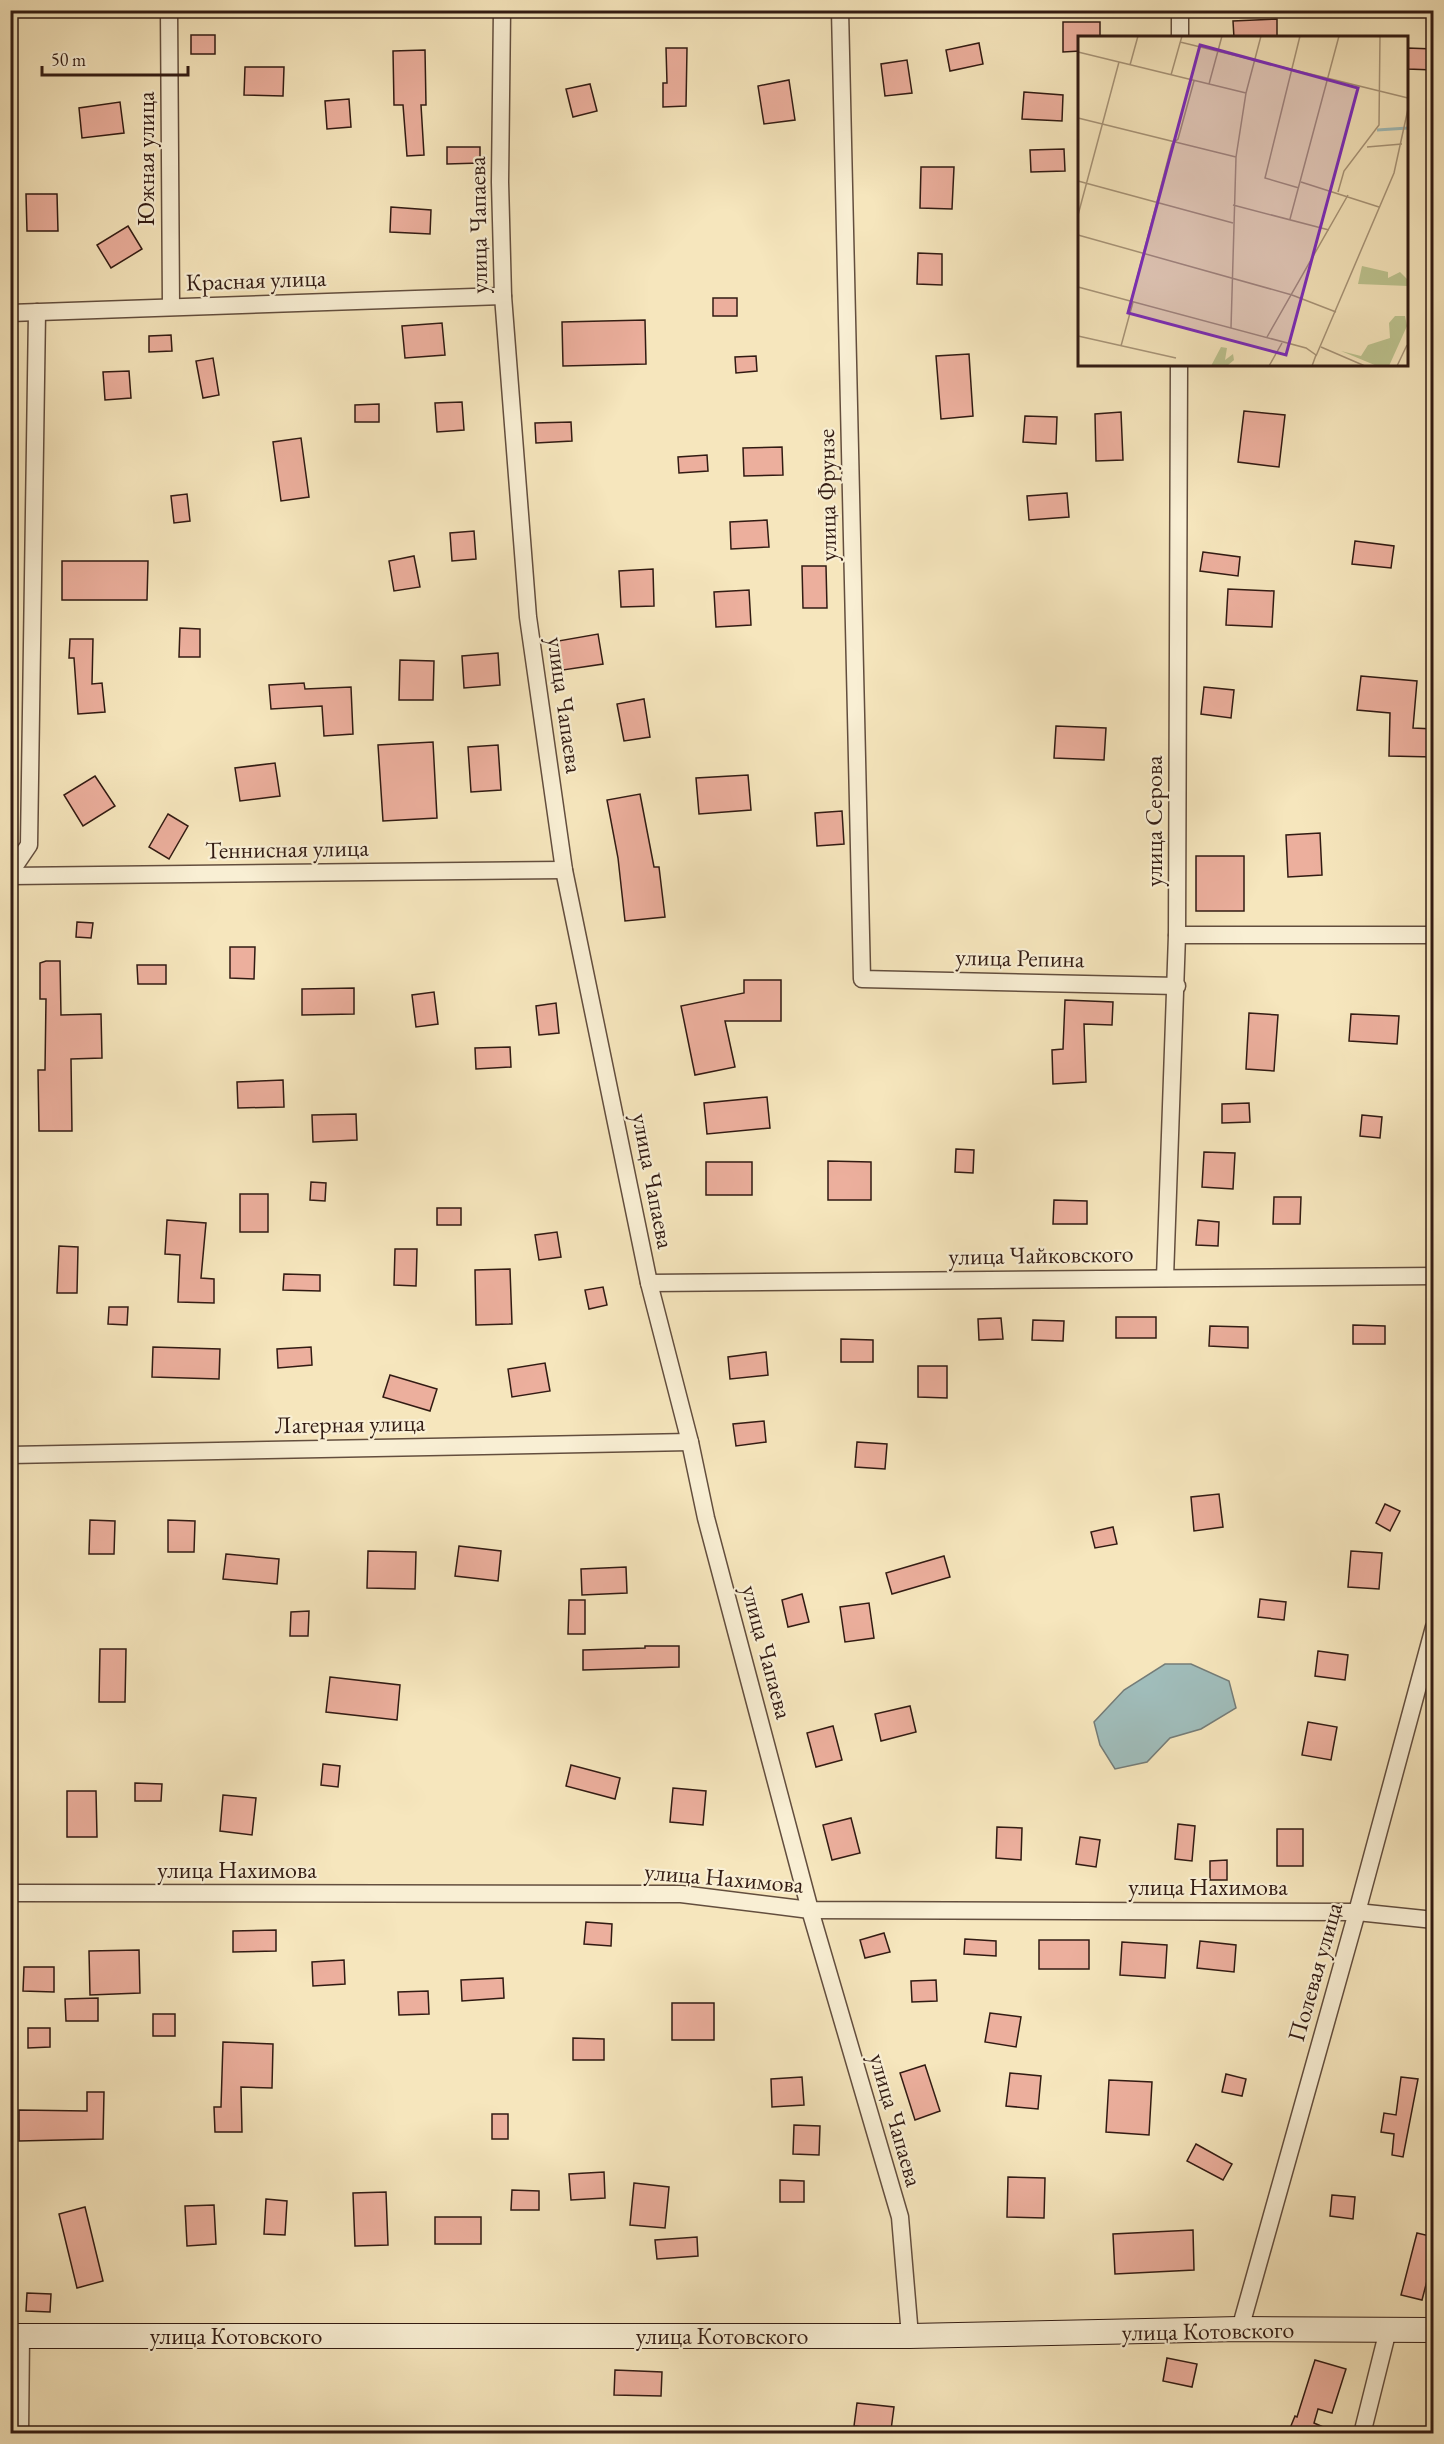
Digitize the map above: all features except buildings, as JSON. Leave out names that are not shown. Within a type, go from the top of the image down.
[{"type":"main road","name":"улица Котовского","points":[[16,2336],[910,2336],[1240,2329],[1434,2330]]},
{"type":"street","name":"Южная улица","points":[[169,10],[171,306]]},
{"type":"street","name":"улица Чапаева","points":[[501,10],[500,182],[503,296],[528,617],[564,870],[649,1283],[690,1442],[706,1518],[810,1910],[900,2217],[910,2336]]},
{"type":"street","name":"улица Фрунзе","points":[[840,10],[862,979]]},
{"type":"street","points":[[1180,10],[1180,36]]},
{"type":"street","name":"Красная улица","points":[[10,313],[503,296]]},
{"type":"street","points":[[10,874],[29,845],[37,312]]},
{"type":"street","name":"улица Серова","points":[[1165,1278],[1177,935],[1179,366]]},
{"type":"street","name":"Теннисная улица","points":[[10,874],[564,870]]},
{"type":"street","points":[[1177,935],[1434,935]]},
{"type":"street","name":"улица Репина","points":[[862,979],[1176,986]]},
{"type":"street","name":"улица Чайковского","points":[[649,1283],[1434,1276]]},
{"type":"street","name":"Лагерная улица","points":[[10,1455],[690,1442]]},
{"type":"street","name":"Полевая улица","points":[[1240,2329],[1434,1627]]},
{"type":"street","name":"улица Нахимова","points":[[10,1893],[681,1894],[810,1910],[1357,1912],[1434,1920]]},
{"type":"street","points":[[1362,2433],[1388,2330]]},
{"type":"street","points":[[16,2336],[20,2433]]},
{"type":"water","points":[[1165,1664],[1191,1664],[1229,1681],[1236,1708],[1201,1729],[1170,1738],[1147,1762],[1115,1769],[1100,1745],[1094,1722],[1124,1690]]}]
